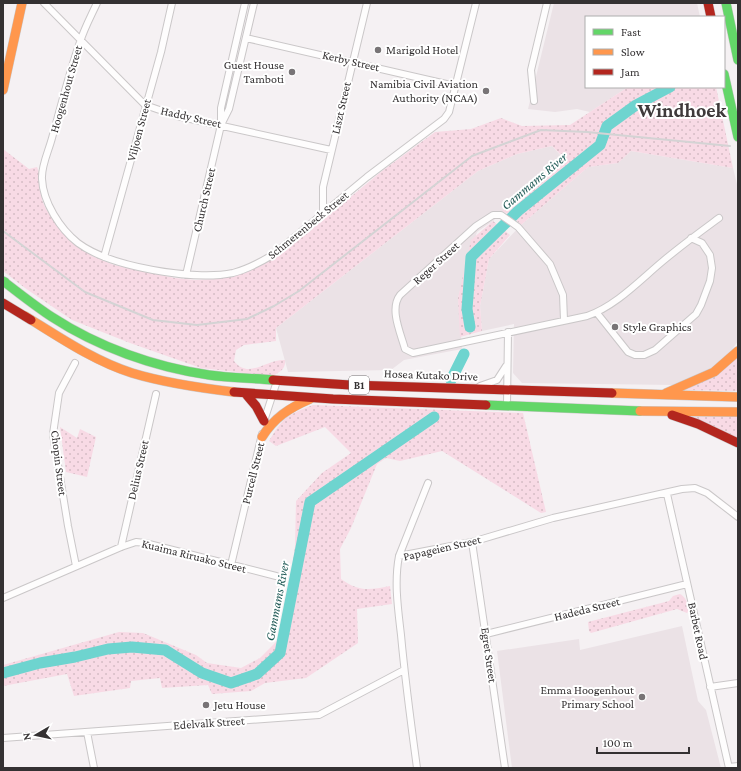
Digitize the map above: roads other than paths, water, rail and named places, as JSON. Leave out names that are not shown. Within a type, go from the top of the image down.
[{"type":"main road","points":[[3,90],[22,3]]},
{"type":"main road","points":[[708,3],[711,16]]},
{"type":"main road","points":[[726,3],[738,60]]},
{"type":"main road","points":[[3,81],[8,70]]},
{"type":"main road","points":[[725,78],[738,137]]},
{"type":"main road","name":"Hosea Kutako Drive","points":[[4,281],[52,317],[83,335],[138,358],[160,365],[209,375],[277,381],[738,397]]},
{"type":"main road","name":"B1","points":[[3,299],[31,320],[71,345],[102,361],[132,373],[192,387],[245,393],[314,398],[506,404],[661,412],[738,412]]},
{"type":"main road","points":[[3,303],[31,320]]},
{"type":"main road","points":[[660,395],[690,385],[709,376],[729,361],[738,351]]},
{"type":"main road","points":[[245,393],[256,406],[264,421]]},
{"type":"main road","points":[[262,437],[272,422],[284,410],[314,398]]},
{"type":"main road","points":[[661,412],[698,424],[738,443]]},
{"type":"street","name":"Haddy Street","points":[[44,3],[145,105],[177,116],[331,150]]},
{"type":"street","name":"Hoogenhout Street","points":[[42,176],[80,41],[97,3]]},
{"type":"street","name":"Viljoen Street","points":[[104,257],[172,3]]},
{"type":"street","name":"Church Street","points":[[186,275],[221,125],[221,108],[245,3]]},
{"type":"street","name":"Church Street","points":[[221,125],[229,110],[254,3]]},
{"type":"street","name":"Liszt Street","points":[[323,214],[322,187],[367,3]]},
{"type":"street","name":"Schmerenbeck Street","points":[[42,176],[47,202],[57,220],[78,242],[104,257],[186,275],[231,273],[258,264],[287,244],[367,177],[444,118],[449,112],[476,3]]},
{"type":"street","points":[[534,101],[531,70],[547,3]]},
{"type":"street","name":"Kerby Street","points":[[246,38],[352,61],[455,86]]},
{"type":"street","name":"Reger Street","points":[[564,320],[563,295],[550,264],[518,227],[501,215],[493,215],[476,226],[400,295],[396,302],[396,311],[405,349],[411,353],[597,313],[614,302],[691,238],[720,218]]},
{"type":"street","points":[[597,313],[628,352],[635,355],[644,355],[655,350],[696,314],[707,292],[712,268],[710,255],[702,243],[691,238]]},
{"type":"street","points":[[506,404],[508,332]]},
{"type":"street","name":"Chopin Street","points":[[75,363],[59,393],[53,434],[76,566]]},
{"type":"street","points":[[473,389],[497,380],[508,364]]},
{"type":"street","name":"Purcell Street","points":[[231,565],[262,437],[264,421],[277,381]]},
{"type":"street","name":"Delius Street","points":[[121,547],[156,394]]},
{"type":"street","points":[[398,556],[428,483]]},
{"type":"street","name":"Papageien Street","points":[[417,768],[404,670],[397,596],[398,556],[472,542],[553,518],[667,494],[682,489],[695,488],[707,493],[738,517]]},
{"type":"street","name":"Barbet Road","points":[[667,494],[729,768]]},
{"type":"street","name":"Kuaima Riruako Street","points":[[3,598],[121,547],[136,542],[276,576]]},
{"type":"street","name":"Egret Street","points":[[472,542],[504,768]]},
{"type":"street","name":"Hadeda Street","points":[[486,634],[687,584]]},
{"type":"street","name":"Edelvalk Street","points":[[3,738],[319,715],[404,670]]},
{"type":"street","points":[[710,687],[738,683]]},
{"type":"street","points":[[86,732],[94,768]]},
{"type":"street","points":[[729,768],[738,766]]},
{"type":"waterway","name":"Gammams River","points":[[470,327],[467,309],[471,257],[518,211],[600,145],[607,126],[636,105],[668,88]]},
{"type":"waterway","name":"Gammams River","points":[[451,380],[464,354]]},
{"type":"waterway","name":"Gammams River","points":[[3,673],[40,663],[108,649],[132,647],[165,650],[202,673],[231,683],[257,674],[280,653],[310,502],[434,417]]},
{"type":"railway","points":[[3,231],[85,292],[153,320],[197,325],[247,319],[274,306],[299,291],[472,156],[541,130],[587,132],[730,146]]},
{"type":"place","name":"Marigold Hotel","points":[[378,50]]},
{"type":"place","name":"Guest House Tamboti","points":[[292,72]]},
{"type":"place","name":"Namibia Civil Aviation Authority (NCAA)","points":[[486,91]]},
{"type":"place","name":"Style Graphics","points":[[615,327]]},
{"type":"place","name":"Emma Hoogenhout Primary School","points":[[642,697]]},
{"type":"place","name":"Jetu House","points":[[206,705]]},
{"type":"district","name":"Windhoek","points":[[682,110]]}]
